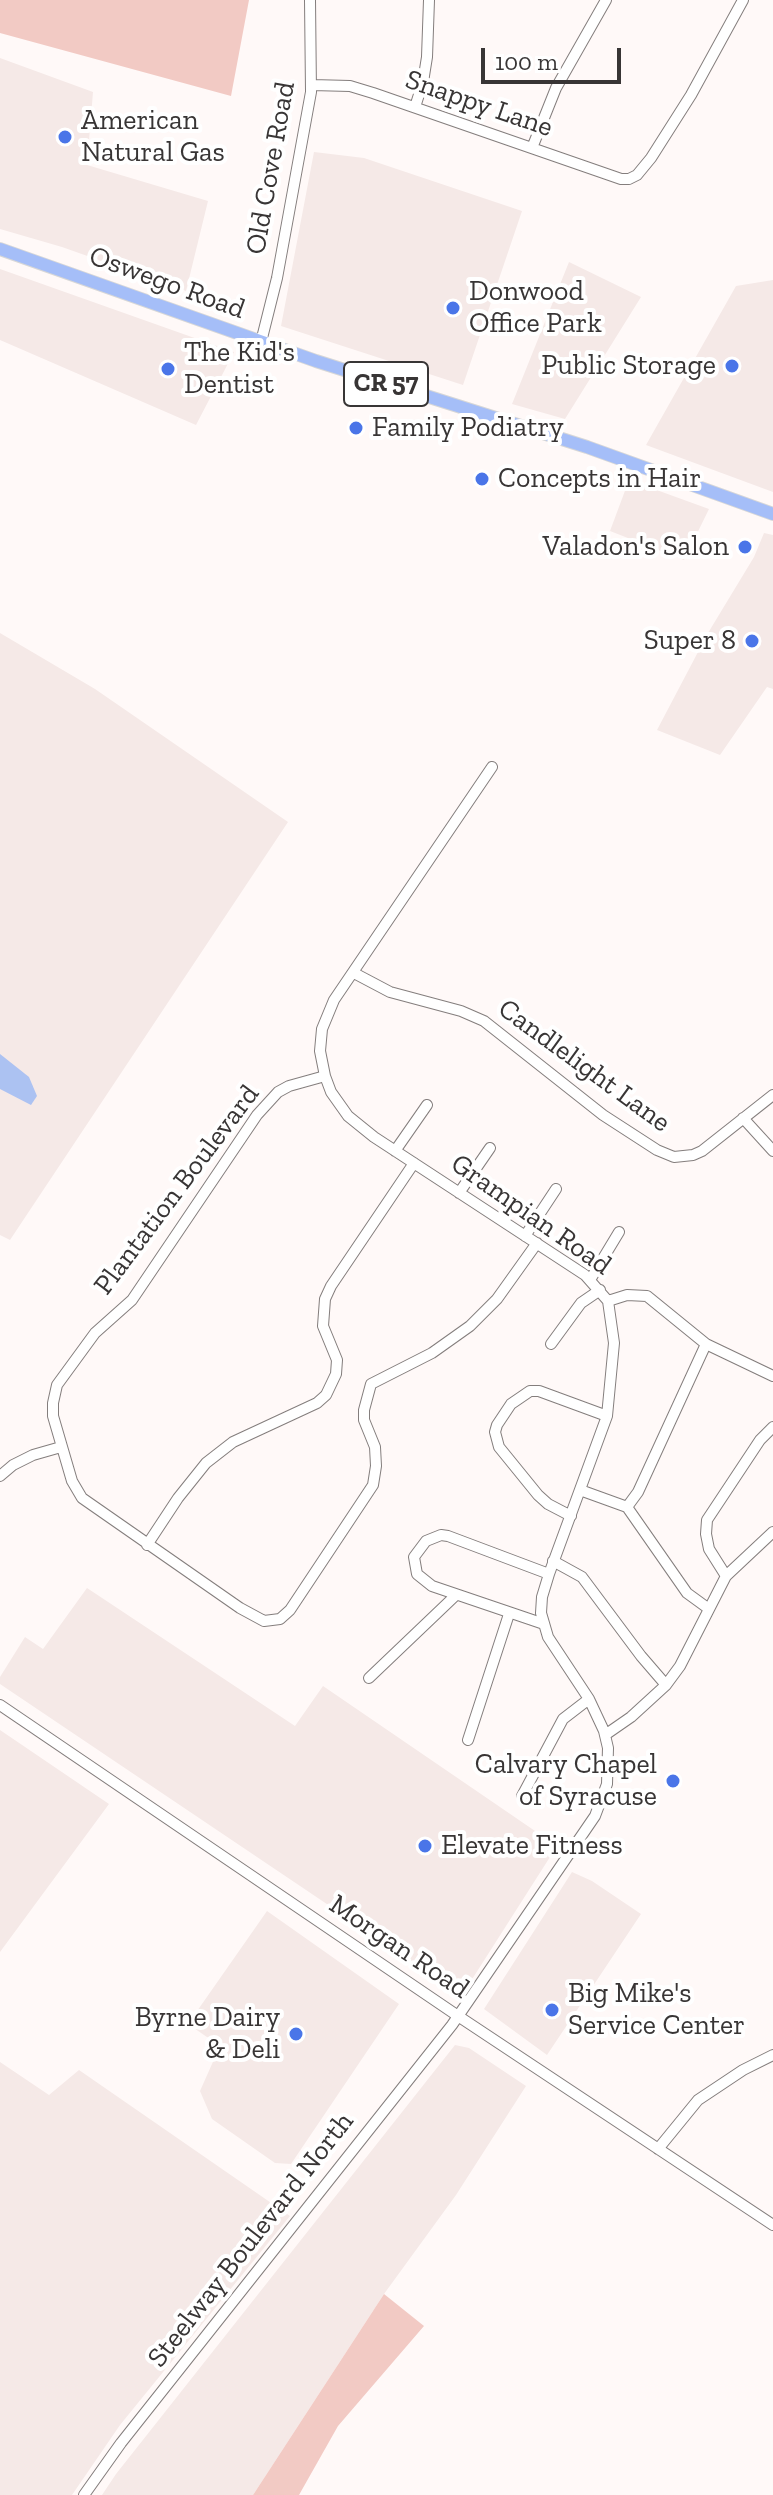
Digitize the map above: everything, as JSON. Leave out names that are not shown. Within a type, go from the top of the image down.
[{"type":"main road","name":"Oswego Road","points":[[0,249],[261,342],[587,447],[773,514]]},
{"type":"street","name":"Old Cove Road","points":[[261,342],[277,278],[312,85],[310,0]]},
{"type":"street","points":[[415,107],[427,57],[429,0]]},
{"type":"street","points":[[532,148],[556,88],[606,0]]},
{"type":"street","name":"Snappy Lane","points":[[312,85],[350,86],[621,179],[629,179],[637,175],[651,158],[691,95],[743,0]]},
{"type":"street","name":"Grampian Road","points":[[492,767],[334,1000],[322,1029],[320,1051],[325,1076],[337,1103],[348,1116],[395,1151],[590,1280],[608,1301],[614,1343],[607,1416],[542,1597],[544,1624]]},
{"type":"street","name":"Candlelight Lane","points":[[354,973],[390,992],[461,1011],[484,1021],[603,1115],[657,1150],[674,1157],[702,1151],[773,1095]]},
{"type":"street","name":"Plantation Boulevard","points":[[325,1076],[278,1092],[257,1115],[132,1300],[100,1327],[57,1385],[53,1403],[61,1447],[72,1481],[82,1498],[240,1608],[264,1621],[280,1619],[290,1610],[373,1485],[375,1447],[364,1420],[366,1395],[371,1384],[432,1353],[484,1313],[537,1243]]},
{"type":"street","points":[[395,1151],[427,1105]]},
{"type":"street","points":[[743,1118],[773,1151]]},
{"type":"street","points":[[459,1193],[490,1148]]},
{"type":"street","points":[[147,1545],[206,1463],[233,1442],[317,1403],[326,1395],[332,1384],[337,1360],[323,1326],[325,1299],[414,1163]]},
{"type":"street","points":[[525,1236],[556,1189]]},
{"type":"street","points":[[590,1280],[619,1232]]},
{"type":"street","points":[[551,1344],[581,1303],[600,1290]]},
{"type":"street","points":[[608,1301],[627,1295],[647,1296],[706,1344],[773,1376]]},
{"type":"street","points":[[627,1507],[638,1492],[706,1344]]},
{"type":"street","points":[[571,1516],[538,1495],[499,1447],[495,1432],[497,1425],[511,1404],[530,1391],[539,1391],[607,1416]]},
{"type":"street","points":[[726,1576],[709,1549],[707,1520],[760,1440],[773,1427]]},
{"type":"street","points":[[0,1476],[13,1465],[61,1447]]},
{"type":"street","points":[[580,1490],[627,1507],[687,1593],[709,1609]]},
{"type":"street","points":[[605,1735],[631,1717],[666,1685],[680,1666],[726,1576],[773,1532]]},
{"type":"street","points":[[458,2016],[595,1816],[608,1773],[605,1735],[589,1699],[548,1637],[544,1624],[423,1581],[417,1574],[414,1557],[426,1541],[441,1535],[549,1574]]},
{"type":"street","points":[[553,1561],[582,1577],[666,1685]]},
{"type":"street","points":[[369,1678],[456,1595]]},
{"type":"street","points":[[468,1740],[509,1614]]},
{"type":"street","points":[[522,1796],[563,1719],[589,1699]]},
{"type":"street","name":"Morgan Road","points":[[0,1705],[458,2016],[773,2225]]},
{"type":"street","name":"Steelway Boulevard North","points":[[84,2495],[121,2443],[458,2016]]},
{"type":"street","points":[[658,2149],[698,2100],[743,2070],[773,2055]]},
{"type":"shaded area","points":[[0,0],[249,0],[231,96],[0,33]]},
{"type":"shaded area","points":[[0,58],[93,92],[87,165],[208,201],[186,291],[62,247],[0,229]]},
{"type":"shaded area","points":[[314,152],[364,158],[522,211],[463,385],[281,326]]},
{"type":"shaded area","points":[[569,262],[641,297],[565,419],[512,404]]},
{"type":"shaded area","points":[[0,269],[234,352],[196,425],[0,340]]},
{"type":"shaded area","name":"Public Storage","points":[[773,280],[773,492],[646,445],[736,286]]},
{"type":"shaded area","points":[[629,480],[709,509],[684,560],[610,531]]},
{"type":"shaded area","points":[[764,533],[773,535],[773,689],[767,687],[720,755],[657,730],[708,633],[754,557]]},
{"type":"shaded area","points":[[0,633],[95,689],[288,822],[10,1240],[0,1235]]},
{"type":"shaded area","points":[[87,1588],[295,1726],[323,1686],[557,1846],[462,1995],[0,1684],[0,1677],[25,1637],[43,1649]]},
{"type":"shaded area","points":[[0,1730],[109,1804],[0,1952]]},
{"type":"shaded area","points":[[572,1872],[592,1881],[641,1914],[547,2055],[484,2009]]},
{"type":"shaded area","points":[[267,1911],[399,2004],[291,2164],[275,2163],[212,2119],[200,2091],[220,2046],[188,2024]]},
{"type":"shaded area","points":[[455,2045],[469,2048],[526,2086],[456,2195],[384,2294],[253,2495],[102,2495],[116,2474]]},
{"type":"shaded area","points":[[0,2062],[49,2095],[79,2070],[290,2216],[120,2425],[72,2495],[0,2495]]},
{"type":"shaded area","points":[[384,2294],[424,2326],[338,2426],[299,2495],[253,2495]]},
{"type":"water","points":[[0,1054],[29,1077],[37,1096],[31,1105],[0,1089]]},
{"type":"place","name":"American Natural Gas","points":[[65,137]]},
{"type":"place","name":"Donwood Office Park","points":[[453,308]]},
{"type":"place","name":"Public Storage","points":[[732,366]]},
{"type":"place","name":"The Kid's Dentist","points":[[168,369]]},
{"type":"place","name":"Family Podiatry","points":[[356,428]]},
{"type":"place","name":"Concepts in Hair","points":[[482,479]]},
{"type":"place","name":"Valadon's Salon","points":[[745,547]]},
{"type":"place","name":"Super 8","points":[[752,641]]},
{"type":"place","name":"Calvary Chapel of Syracuse","points":[[673,1781]]},
{"type":"place","name":"Elevate Fitness","points":[[425,1846]]},
{"type":"place","name":"Big Mike's Service Center","points":[[552,2010]]},
{"type":"place","name":"Byrne Dairy & Deli","points":[[296,2034]]}]
